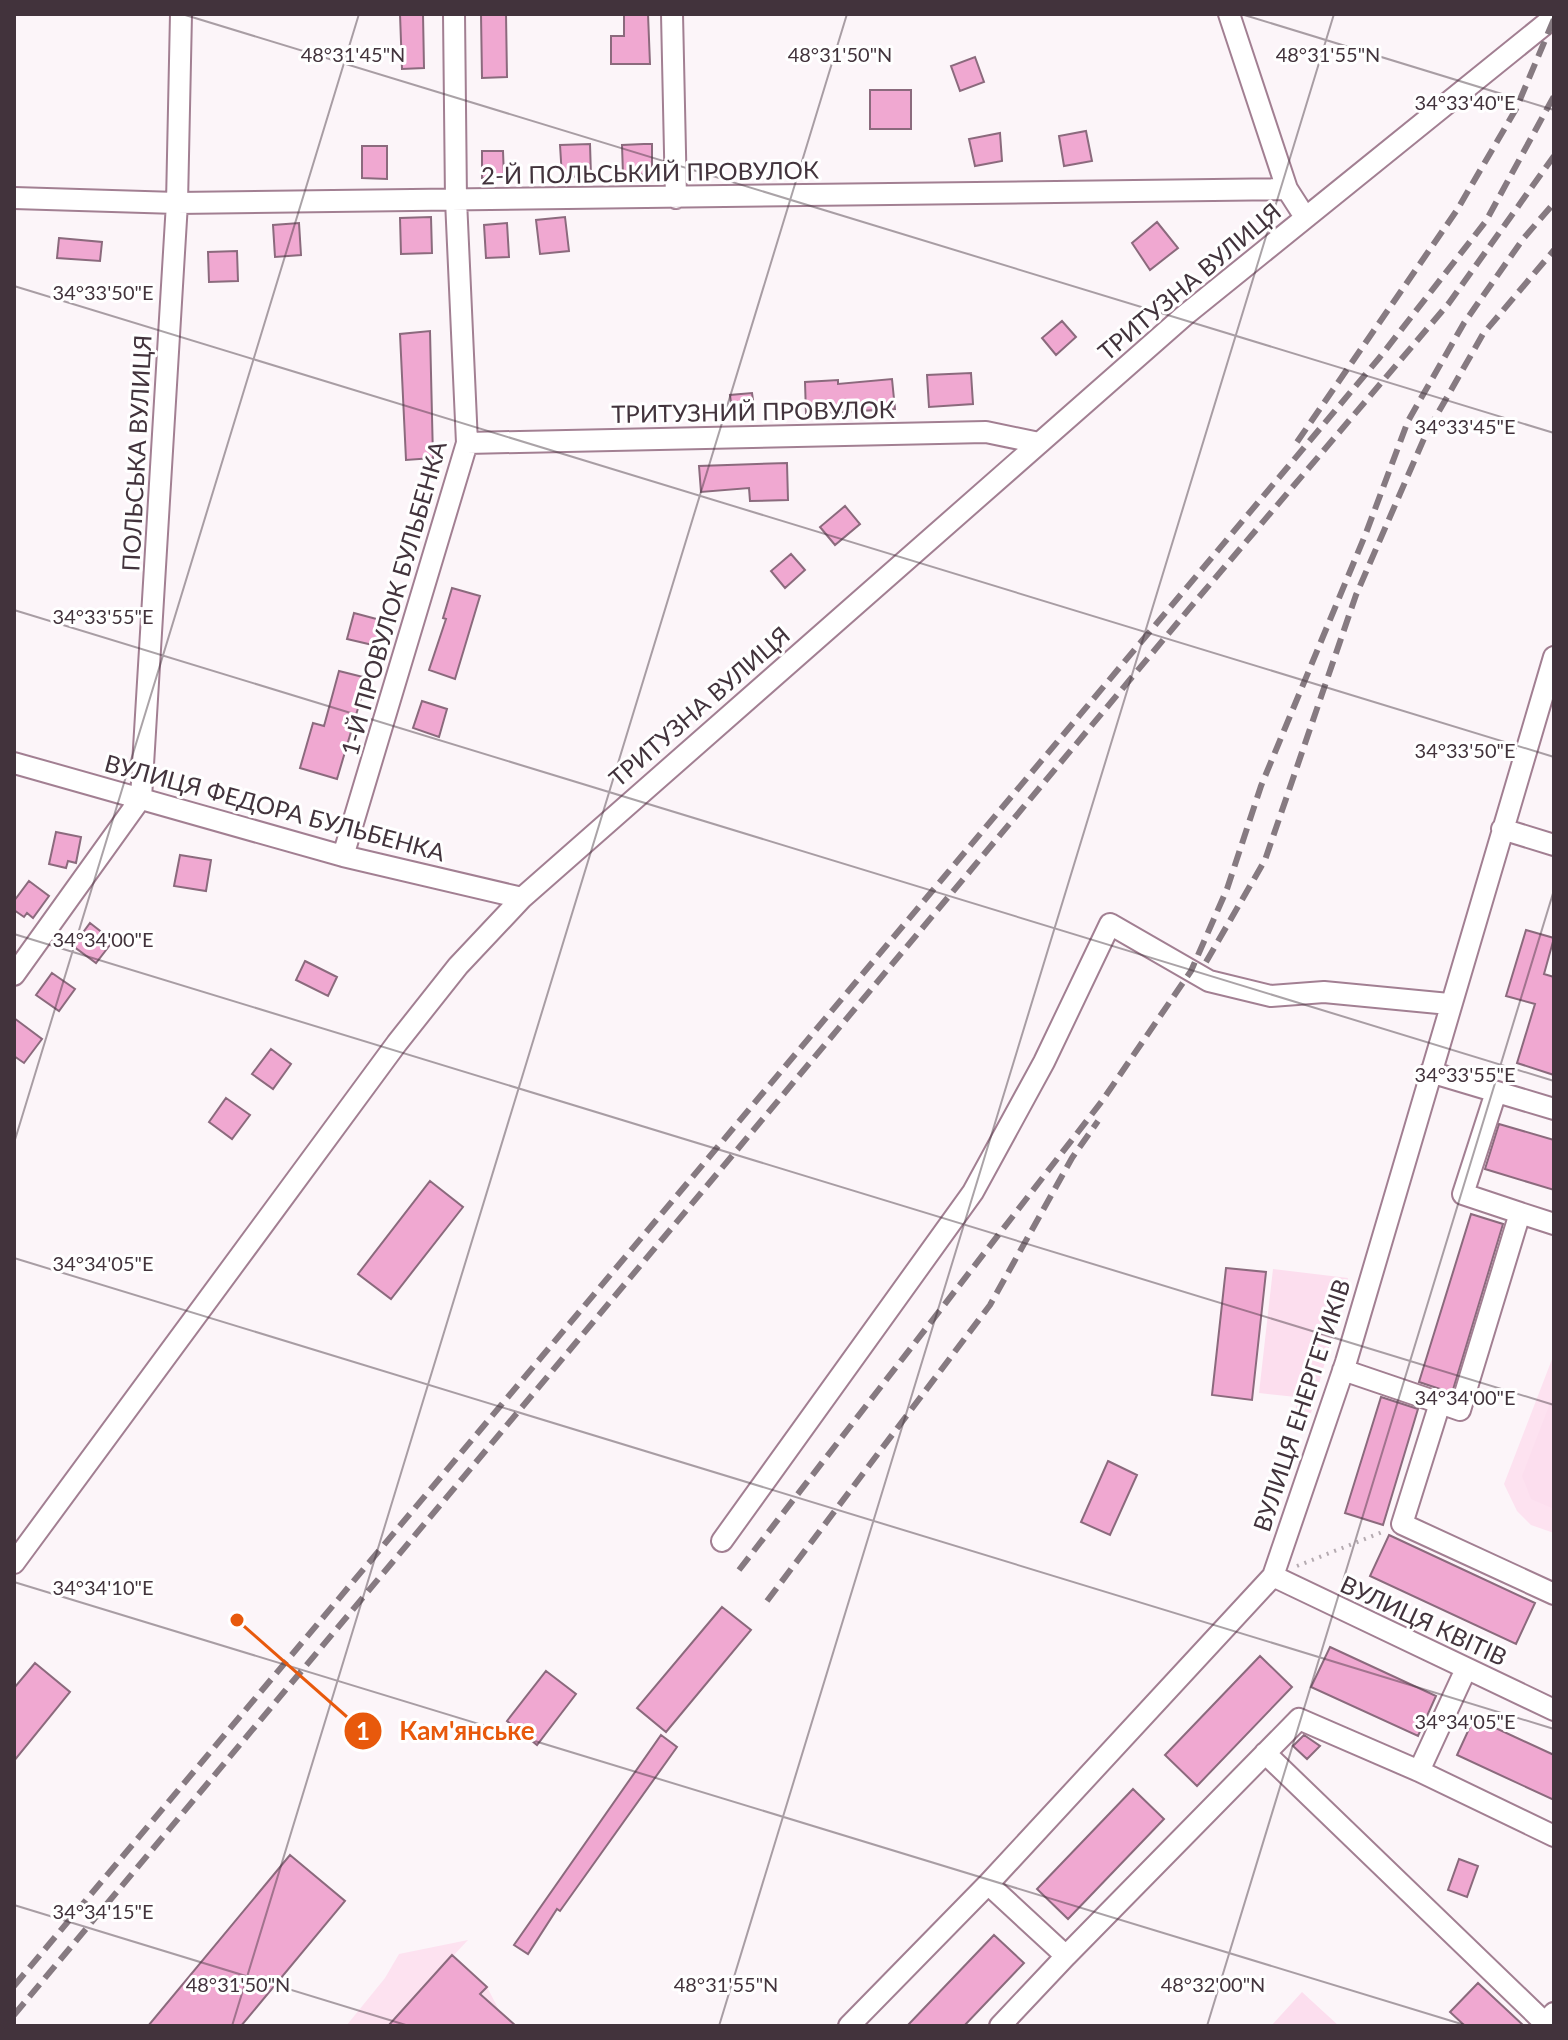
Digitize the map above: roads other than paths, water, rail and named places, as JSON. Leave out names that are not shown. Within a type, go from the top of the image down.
[{"type":"street","name":"ПОЛЬСЬКА ВУЛИЦЯ","points":[[141,798],[177,203],[181,14]]},
{"type":"street","name":"1-Й ПРОВУЛОК БУЛЬБЕНКА","points":[[343,856],[467,443],[456,200],[454,14]]},
{"type":"street","points":[[672,14],[676,198]]},
{"type":"street","points":[[1229,14],[1287,189],[1305,217]]},
{"type":"street","name":"ТРИТУЗНА ВУЛИЦЯ","points":[[14,1563],[397,1043],[458,966],[522,898],[1184,316],[1554,17]]},
{"type":"street","name":"2-Й ПОЛЬСЬКИЙ ПРОВУЛОК","points":[[14,198],[177,203],[1287,189]]},
{"type":"street","name":"ТРИТУЗНИЙ ПРОВУЛОК","points":[[467,443],[986,432],[1039,443]]},
{"type":"street","name":"ВУЛИЦЯ ЕНЕРГЕТИКІВ","points":[[849,2026],[988,1884],[1273,1576],[1343,1370],[1554,657]]},
{"type":"street","name":"ВУЛИЦЯ ФЕДОРА БУЛЬБЕНКА","points":[[14,763],[343,856],[522,898]]},
{"type":"street","points":[[14,975],[141,798]]},
{"type":"street","points":[[1502,829],[1554,845]]},
{"type":"street","points":[[722,1541],[973,1192],[1044,1062],[1110,924],[1209,981],[1271,996],[1324,992],[1449,1004]]},
{"type":"street","points":[[1430,1072],[1554,1109]]},
{"type":"street","points":[[1496,1092],[1463,1194],[1554,1224]]},
{"type":"street","points":[[1343,1370],[1460,1410],[1520,1213]]},
{"type":"street","points":[[1440,1403],[1402,1524],[1554,1594]]},
{"type":"street","name":"ВУЛИЦЯ КВІТІВ","points":[[1273,1576],[1554,1710]]},
{"type":"street","points":[[1419,1771],[1466,1669]]},
{"type":"street","points":[[1000,2026],[1299,1719],[1419,1771],[1554,1836]]},
{"type":"street","points":[[1265,1753],[1545,2023],[1554,2013]]},
{"type":"street","points":[[988,1884],[1066,1956]]},
{"type":"railway","points":[[1297,442],[1457,210],[1516,109],[1554,19]]},
{"type":"railway","points":[[14,1986],[1380,357],[1486,221],[1554,96]]},
{"type":"railway","points":[[14,2015],[1194,603],[1449,303],[1554,156]]},
{"type":"railway","points":[[739,1570],[1102,1101],[1191,971],[1227,889],[1261,786],[1366,533],[1408,421],[1464,323],[1523,239],[1554,203]]},
{"type":"railway","points":[[1206,962],[1265,860],[1356,595],[1426,434],[1483,334],[1554,250]]},
{"type":"railway","points":[[767,1601],[990,1305],[1072,1158],[1098,1121]]},
{"type":"place","name":"Кам'янське","points":[[237,1620]]}]
